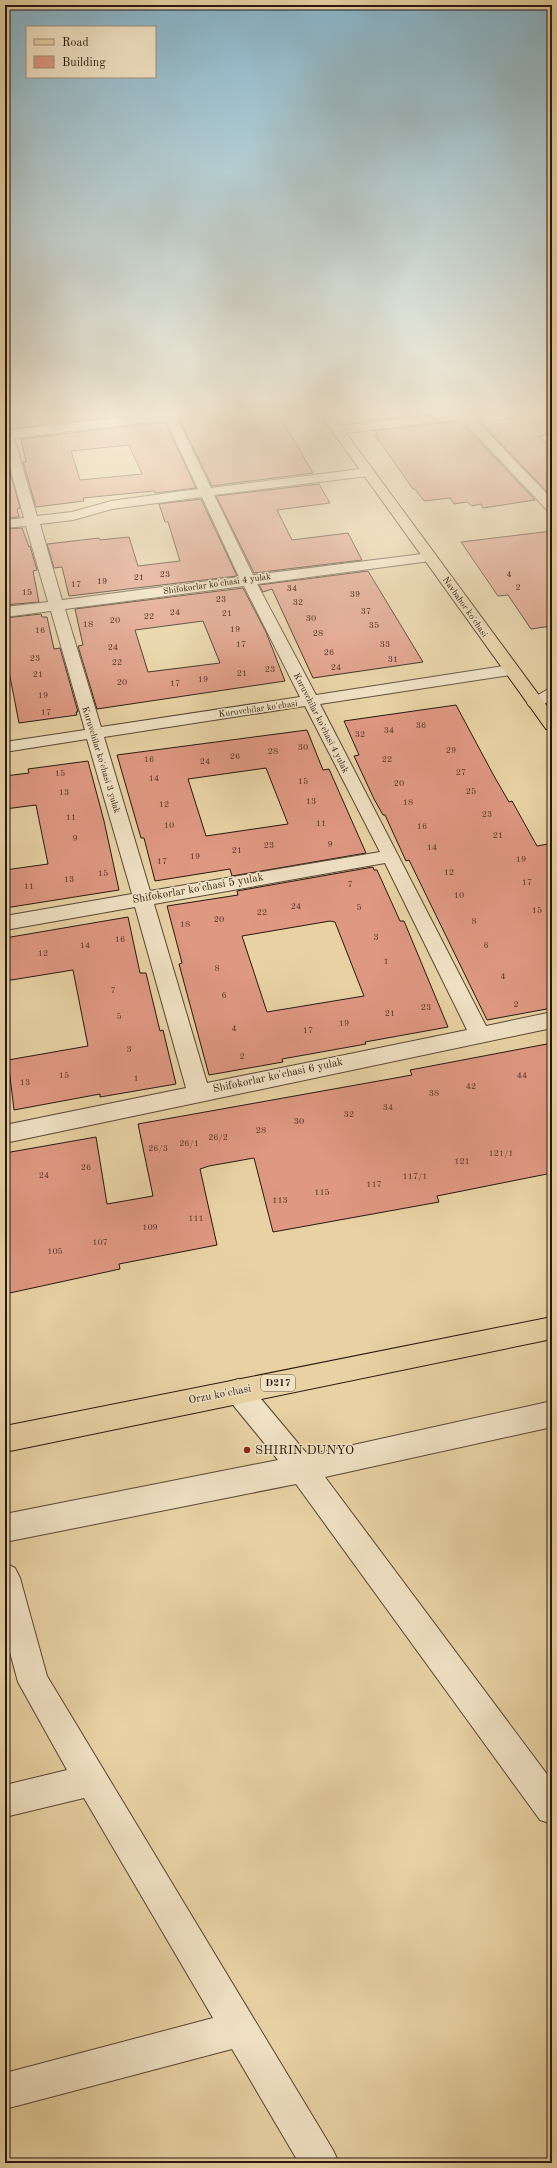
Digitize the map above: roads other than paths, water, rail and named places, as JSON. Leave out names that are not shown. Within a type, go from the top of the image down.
[{"type":"main road","name":"Navbahor ko'chasi","points":[[397,511],[510,670],[552,725]]},
{"type":"main road","name":"Orzu ko'chasi","points":[[5,1439],[552,1328]]},
{"type":"street","name":"Kuruvchilar ko'chasi 3 yulak","points":[[29,511],[93,733],[144,898],[198,1092]]},
{"type":"street","points":[[5,524],[73,516],[92,511]]},
{"type":"street","name":"Kuruvchilar ko'chasi 4 yulak","points":[[216,511],[248,580],[309,701],[391,856],[480,1034]]},
{"type":"street","name":"Shifokorlar ko'chasi 4 yulak","points":[[5,612],[430,557]]},
{"type":"street","name":"Kuruvchilar ko'chasi","points":[[5,747],[510,670]]},
{"type":"street","points":[[536,703],[552,692]]},
{"type":"street","name":"Shifokorlar ko'chasi 5 yulak","points":[[5,923],[391,856]]},
{"type":"street","name":"Shifokorlar ko'chasi 6 yulak","points":[[5,1134],[198,1092],[552,1020]]},
{"type":"street","points":[[238,1391],[302,1469],[552,1808]]},
{"type":"street","points":[[5,1528],[302,1469],[552,1414]]},
{"type":"street","points":[[5,1578],[33,1682],[320,2163]]},
{"type":"street","points":[[5,1802],[92,1780]]},
{"type":"street","points":[[5,2091],[240,2029]]},
{"type":"place","name":"SHIRIN DUNYO","points":[[247,1450]]}]
